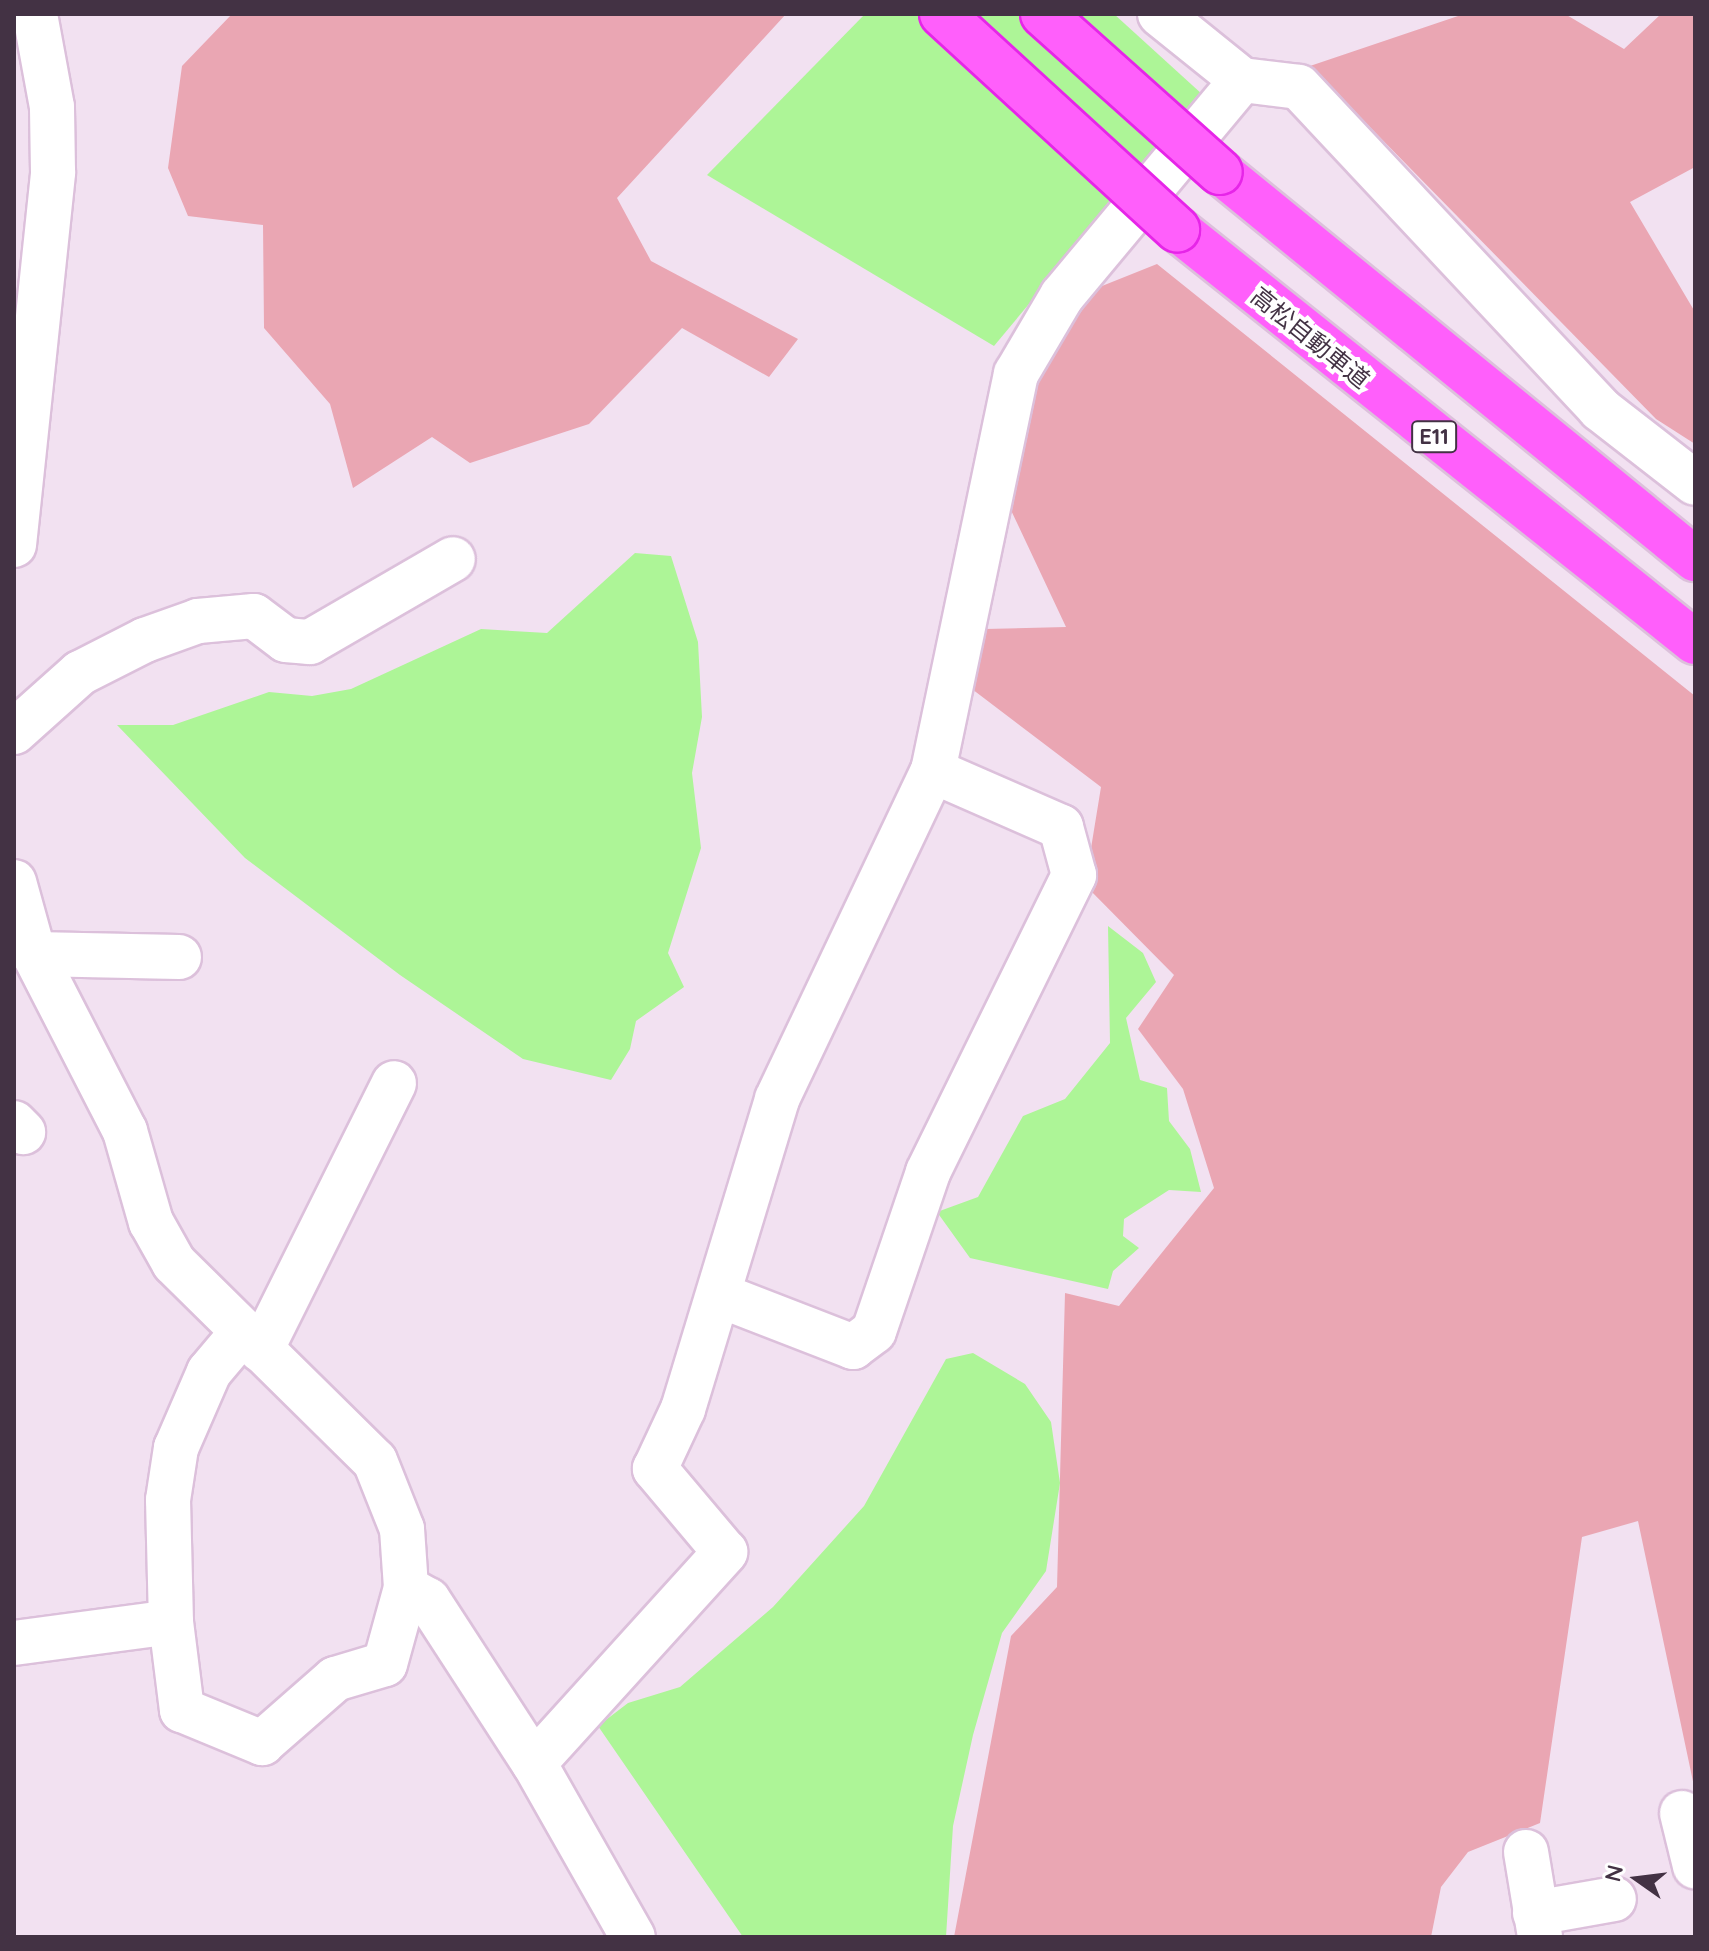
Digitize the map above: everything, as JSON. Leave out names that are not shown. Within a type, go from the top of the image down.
[{"type":"highway","name":"高松自動車道","points":[[942,14],[1177,229],[1695,642]]},
{"type":"highway","points":[[1043,14],[1220,172],[1695,559]]},
{"type":"street","points":[[14,545],[21,366],[53,172],[52,107],[35,14]]},
{"type":"street","points":[[1160,14],[1242,80],[1299,87],[1600,409],[1695,483]]},
{"type":"street","points":[[534,1763],[725,1552],[655,1469],[719,1295],[750,1171],[777,1099],[933,771],[1016,374],[1062,296],[1242,80]]},
{"type":"street","points":[[14,732],[80,673],[145,640],[198,621],[254,616],[286,640],[310,642],[453,559]]},
{"type":"street","points":[[719,1295],[853,1347],[874,1331],[928,1172],[1074,875],[1061,827],[933,771]]},
{"type":"street","points":[[14,882],[34,954],[125,1131],[151,1222],[174,1263],[251,1342],[375,1461],[390,1486],[406,1588],[385,1664],[335,1679],[262,1743],[182,1710],[171,1622],[168,1500],[176,1448],[209,1372],[251,1342],[394,1083]]},
{"type":"street","points":[[34,954],[179,957]]},
{"type":"street","points":[[406,1588],[428,1600],[534,1763],[633,1937]]},
{"type":"street","points":[[14,1643],[171,1622]]},
{"type":"street","points":[[1682,1813],[1695,1866]]},
{"type":"street","points":[[1526,1852],[1538,1925],[1614,1899]]},
{"type":"shaded area","points":[[232,14],[786,14],[617,198],[651,261],[798,339],[769,377],[682,328],[589,424],[470,463],[432,437],[353,488],[330,404],[264,328],[263,225],[188,216],[168,168],[182,66]]},
{"type":"shaded area","points":[[865,14],[1114,14],[1203,95],[994,346],[707,175]]},
{"type":"shaded area","points":[[1464,14],[1565,14],[1624,49],[1661,14],[1695,14],[1695,167],[1630,202],[1695,312],[1695,444],[1656,419],[1310,66]]},
{"type":"shaded area","points":[[1157,264],[1695,696],[1695,1791],[1638,1521],[1582,1537],[1540,1823],[1468,1852],[1441,1887],[1431,1937],[954,1937],[1011,1636],[1057,1587],[1065,1293],[1119,1306],[1214,1188],[1183,1089],[1138,1029],[1174,975],[1085,885],[1101,787],[968,686],[985,629],[1066,627],[1009,506],[1028,380],[1082,294]]},
{"type":"shaded area","points":[[635,553],[671,556],[698,642],[702,717],[692,773],[701,848],[668,953],[684,987],[636,1021],[630,1049],[611,1080],[523,1059],[400,975],[245,858],[117,725],[173,725],[269,692],[312,696],[351,689],[481,629],[547,633]]},
{"type":"shaded area","points":[[1108,926],[1143,953],[1156,982],[1126,1018],[1140,1080],[1167,1088],[1169,1121],[1190,1149],[1201,1192],[1169,1190],[1124,1219],[1123,1236],[1139,1248],[1113,1271],[1108,1289],[970,1258],[937,1212],[978,1197],[1023,1116],[1065,1099],[1110,1043]]},
{"type":"shaded area","points":[[973,1353],[1025,1384],[1051,1422],[1060,1483],[1046,1571],[1002,1633],[973,1735],[953,1826],[946,1937],[743,1937],[598,1726],[628,1703],[680,1687],[773,1607],[864,1506],[946,1359]]}]
